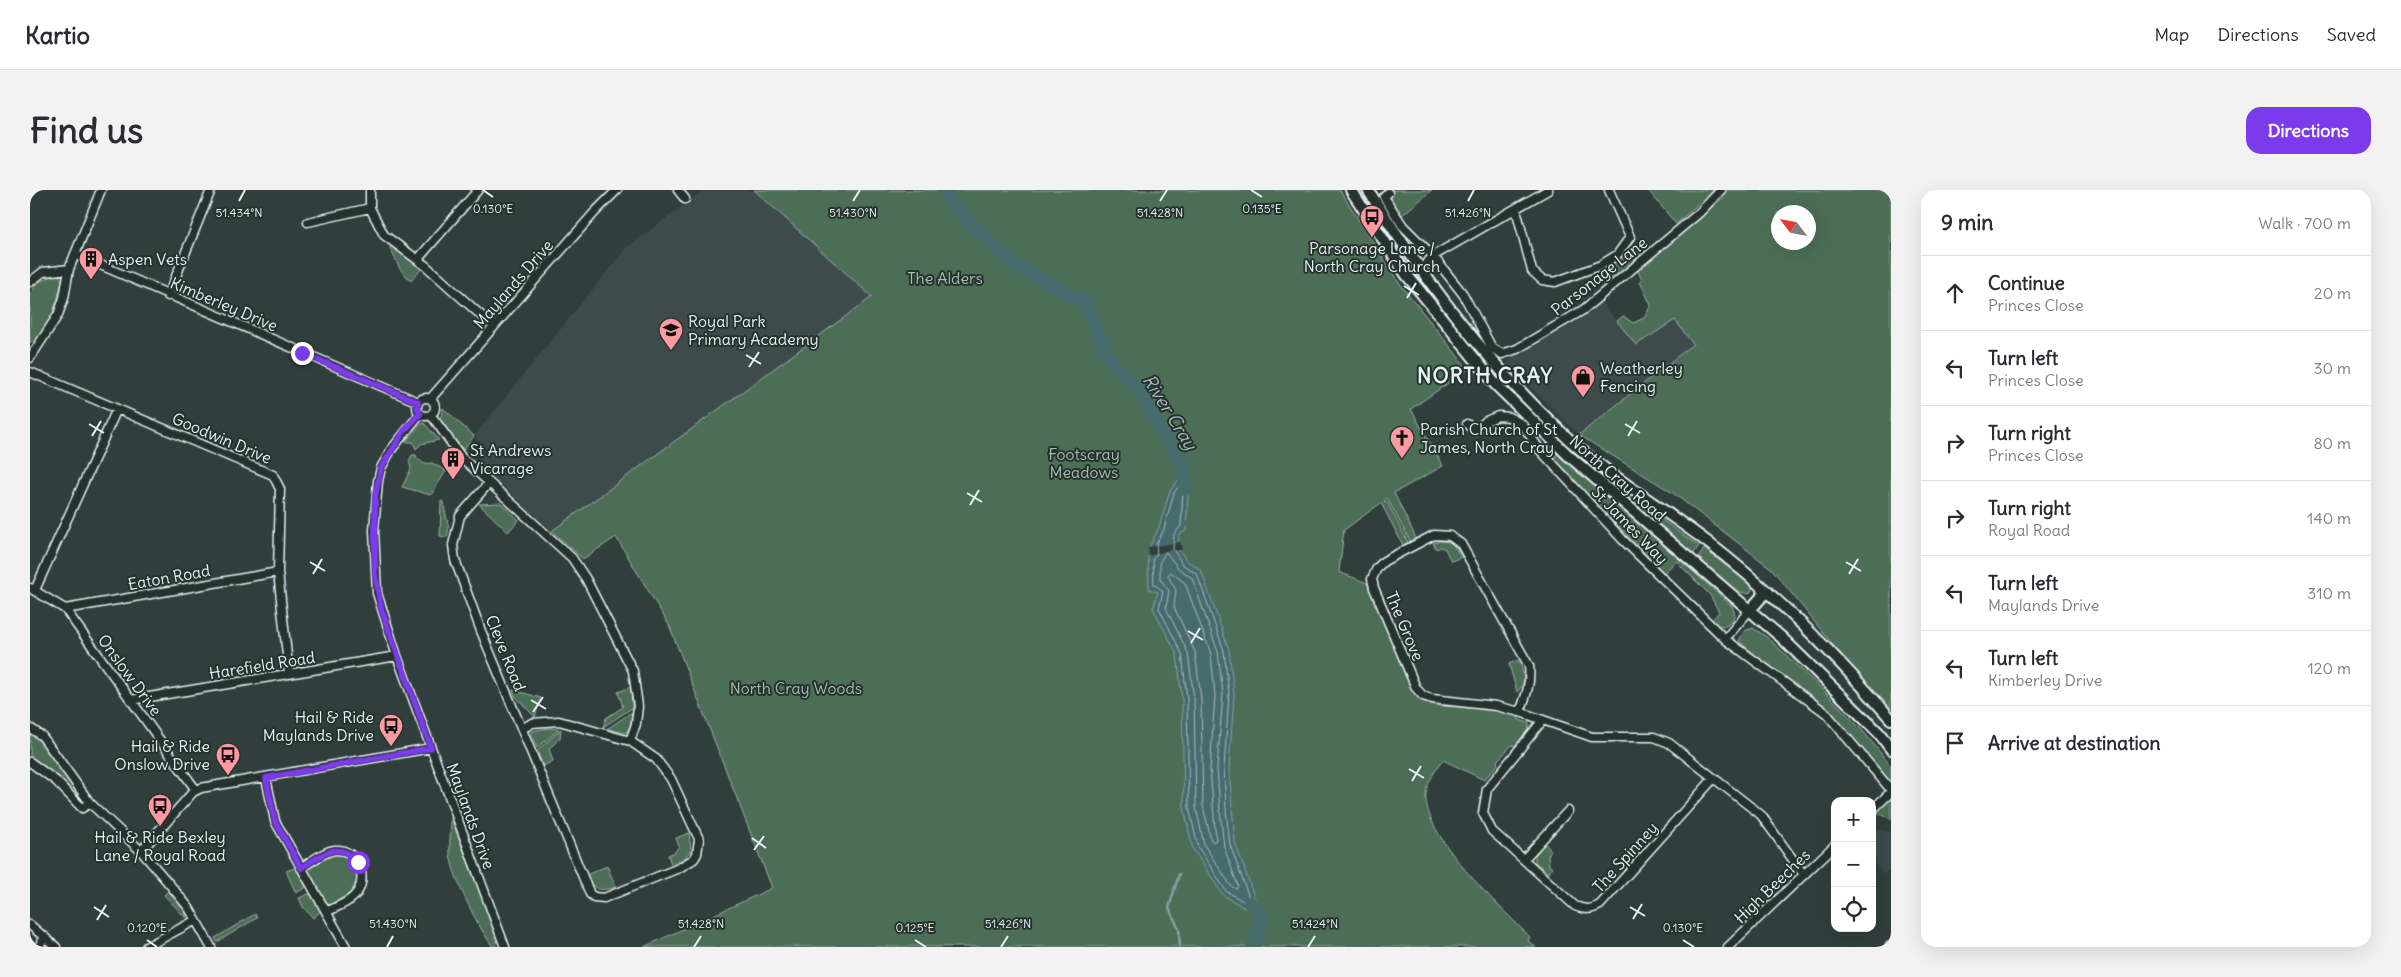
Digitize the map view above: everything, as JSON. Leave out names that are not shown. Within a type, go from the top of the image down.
[{"type":"main road","name":"North Cray Road","points":[[1352,190],[1406,274],[1496,385],[1569,456],[1749,611],[1782,637],[1878,733],[1891,749]]},
{"type":"main road","name":"North Cray Road","points":[[1368,190],[1420,271],[1506,377],[1561,432],[1601,467],[1705,541],[1767,592],[1856,678],[1891,719]]},
{"type":"main road","points":[[1749,611],[1767,592]]},
{"type":"street","points":[[31,353],[58,315],[64,298],[69,269],[101,190]]},
{"type":"street","points":[[168,296],[212,190]]},
{"type":"street","points":[[370,190],[370,208],[384,235],[418,259],[494,326]]},
{"type":"street","points":[[418,259],[478,190]]},
{"type":"street","name":"Maylands Drive","points":[[432,398],[595,212],[617,190]]},
{"type":"street","points":[[678,190],[685,199]]},
{"type":"street","points":[[1420,271],[1434,256],[1548,190]]},
{"type":"street","points":[[1516,209],[1532,271],[1542,280],[1555,282],[1601,265],[1617,255],[1630,237],[1609,190]]},
{"type":"street","name":"Parsonage Lane","points":[[1388,193],[1384,196],[1403,226],[1434,256],[1463,294],[1492,348],[1502,354],[1517,350],[1583,310],[1699,213],[1721,190]]},
{"type":"street","points":[[308,222],[370,208]]},
{"type":"street","name":"Kimberley Drive","points":[[75,254],[168,296],[418,402]]},
{"type":"street","points":[[30,282],[43,272],[69,269]]},
{"type":"street","name":"Goodwin Drive","points":[[30,372],[273,475],[280,489],[278,572],[288,674]]},
{"type":"street","points":[[424,397],[432,398],[436,404],[435,411],[431,415],[424,416],[420,414],[417,407],[418,402],[424,397]]},
{"type":"street","points":[[32,589],[117,409]]},
{"type":"street","name":"Maylands Drive","points":[[420,414],[404,431],[381,468],[375,496],[374,530],[377,593],[397,656],[505,947]]},
{"type":"street","points":[[431,415],[457,452],[572,558],[586,579],[634,671],[638,706],[636,724],[630,741],[559,721],[532,723],[522,729]]},
{"type":"street","name":"St James Way","points":[[1466,424],[1474,434],[1486,421],[1498,416],[1509,417],[1522,424],[1540,450],[1623,540],[1725,640],[1826,713],[1891,791]]},
{"type":"street","name":"Cleve Road","points":[[489,483],[460,516],[453,545],[455,560],[590,894],[594,897],[604,898],[679,868],[694,859],[699,847],[696,832],[668,773],[656,759],[630,741]]},
{"type":"street","name":"The Grove","points":[[1520,712],[1529,687],[1528,666],[1461,544],[1450,536],[1434,536],[1384,561],[1377,568],[1372,579],[1374,588],[1416,688],[1423,696],[1432,699],[1496,706],[1520,712],[1592,737],[1654,737],[1669,743],[1761,815],[1804,874]]},
{"type":"street","name":"Eaton Road","points":[[65,610],[278,572]]},
{"type":"street","name":"Onslow Drive","points":[[32,589],[65,610],[196,790]]},
{"type":"street","points":[[1725,640],[1749,611]]},
{"type":"street","name":"Harefield Road","points":[[131,700],[397,656]]},
{"type":"street","name":"The Spinney","points":[[1543,720],[1487,789],[1484,813],[1492,831],[1575,906],[1584,910],[1592,910],[1600,905],[1714,778]]},
{"type":"street","points":[[30,728],[42,736],[90,803],[141,851],[181,898],[211,947]]},
{"type":"street","points":[[141,851],[196,790],[431,748]]},
{"type":"street","points":[[30,762],[57,782],[82,808],[90,803]]},
{"type":"street","points":[[266,778],[275,821],[346,947]]},
{"type":"street","points":[[1876,806],[1891,791]]},
{"type":"street","points":[[1524,859],[1568,811]]},
{"type":"street","name":"High Beeches","points":[[1728,947],[1831,849]]},
{"type":"street","points":[[301,868],[329,851],[336,850],[348,852],[361,868],[362,883],[354,897],[326,912]]},
{"type":"street","points":[[146,947],[196,920]]},
{"type":"street","points":[[30,925],[56,947]]},
{"type":"street","points":[[38,947],[44,936]]},
{"type":"shaded area","name":"Royal Park Primary Academy","points":[[704,190],[754,190],[872,297],[552,531],[477,463],[488,450],[474,436],[626,248]]},
{"type":"shaded area","name":"Weatherley Fencing","points":[[1601,302],[1636,344],[1675,320],[1693,344],[1579,435],[1506,363],[1513,356],[1575,321]]},
{"type":"shaded area","points":[[1876,828],[1891,832],[1891,869],[1884,874],[1876,865]]},
{"type":"green space","name":"Footscray Meadows","points":[[754,190],[1340,190],[1397,280],[1468,369],[1411,409],[1443,466],[1394,493],[1416,538],[1410,541],[1387,498],[1384,501],[1387,502],[1408,542],[1403,545],[1381,503],[1344,530],[1339,572],[1367,583],[1413,691],[1421,698],[1439,706],[1496,709],[1518,716],[1519,720],[1529,723],[1529,728],[1515,746],[1512,745],[1497,761],[1498,764],[1484,780],[1443,760],[1430,780],[1426,794],[1428,812],[1450,851],[1466,871],[1530,937],[1528,941],[1536,947],[644,947],[772,888],[669,625],[616,537],[583,559],[552,531],[872,297]]},
{"type":"green space","points":[[1385,190],[1432,190],[1401,216]]},
{"type":"green space","points":[[1648,190],[1714,190],[1676,224]]},
{"type":"green space","points":[[1722,190],[1891,190],[1891,717],[1772,569],[1673,493],[1579,435],[1693,344],[1675,320],[1636,345],[1617,321],[1623,316],[1633,323],[1644,318],[1651,305],[1640,282],[1642,279],[1636,267],[1724,197]]},
{"type":"green space","points":[[1630,241],[1641,256],[1604,287],[1601,277],[1595,279],[1591,270],[1626,250]]},
{"type":"green space","points":[[391,246],[422,268],[411,281],[400,269],[390,248]]},
{"type":"green space","points":[[55,275],[62,279],[52,315],[42,333],[30,342],[30,295],[36,283]]},
{"type":"green space","points":[[1499,375],[1571,443],[1621,486],[1699,546],[1692,556],[1557,439],[1496,377]]},
{"type":"green space","points":[[443,408],[474,436],[463,450],[440,420]]},
{"type":"green space","points":[[424,423],[439,440],[421,444],[416,449],[413,442],[405,442]]},
{"type":"green space","points":[[1559,453],[1732,606],[1735,614],[1732,621],[1726,626],[1719,626],[1712,620],[1719,612],[1710,595],[1676,561],[1664,573],[1555,462],[1555,456]]},
{"type":"green space","points":[[412,455],[416,455],[424,464],[432,463],[446,471],[431,495],[402,487],[411,469],[409,461]]},
{"type":"green space","points":[[441,501],[443,502],[449,528],[447,537],[440,536]]},
{"type":"green space","points":[[501,503],[519,520],[508,532],[479,504]]},
{"type":"green space","points":[[1439,541],[1451,542],[1462,557],[1451,561],[1445,549],[1441,547],[1436,549],[1433,543]]},
{"type":"green space","points":[[1704,549],[1751,584],[1752,590],[1749,594],[1732,590],[1697,560]]},
{"type":"green space","points":[[1753,628],[1768,638],[1863,731],[1891,766],[1891,785],[1830,710],[1769,667],[1739,641],[1744,631]]},
{"type":"green space","points":[[1518,660],[1524,677],[1522,685],[1517,692],[1509,664]]},
{"type":"green space","points":[[631,687],[632,708],[603,727],[606,718],[623,707],[618,692]]},
{"type":"green space","points":[[513,690],[541,698],[535,717],[515,696]]},
{"type":"green space","points":[[632,712],[630,726],[626,733],[607,729]]},
{"type":"green space","points":[[550,728],[559,729],[537,748],[531,731]]},
{"type":"green space","points":[[561,729],[560,738],[549,749],[553,761],[543,766],[537,751]]},
{"type":"green space","points":[[30,732],[39,738],[87,802],[84,804],[55,774],[30,758]]},
{"type":"green space","points":[[1887,800],[1891,800],[1891,819],[1878,813],[1878,810]]},
{"type":"green space","points":[[451,818],[497,937],[495,947],[487,938],[474,915],[456,876],[450,854]]},
{"type":"green space","points":[[689,833],[691,850],[685,858],[671,864],[668,855],[675,852],[679,846],[676,838]]},
{"type":"green space","points":[[1545,843],[1551,851],[1548,855],[1549,865],[1552,868],[1548,873],[1535,862],[1535,855]]},
{"type":"green space","points":[[333,853],[350,860],[359,877],[353,892],[327,906],[306,868]]},
{"type":"green space","points":[[607,866],[616,887],[601,889],[594,887],[586,875]]},
{"type":"green space","points":[[297,867],[306,884],[305,888],[296,893],[286,871]]},
{"type":"green space","points":[[170,889],[186,912],[186,918],[164,895]]},
{"type":"green space","points":[[308,894],[312,895],[322,910],[313,918],[303,907],[299,898]]},
{"type":"green space","points":[[255,914],[257,918],[217,942],[215,938]]},
{"type":"water","points":[[1185,471],[1189,480],[1186,531],[1179,534],[1178,548],[1186,560],[1201,570],[1229,650],[1234,694],[1229,769],[1235,843],[1262,918],[1223,895],[1193,849],[1184,808],[1182,700],[1177,654],[1153,608],[1158,592],[1149,589],[1148,556],[1152,553],[1151,548],[1149,548],[1159,527],[1170,491]]},
{"type":"pier","points":[[1180,541],[1182,550],[1169,550],[1148,556],[1147,547]]},
{"type":"waterway","name":"River Cray","points":[[943,190],[960,214],[1016,267],[1085,302],[1108,357],[1143,397],[1185,471],[1185,489]]},
{"type":"waterway","points":[[1179,874],[1169,908],[1179,929],[1180,947]]},
{"type":"waterway","name":"River Cray","points":[[1250,903],[1262,918],[1253,947]]},
{"type":"place","name":"Parsonage Lane / North Cray Church","points":[[1372,238]]},
{"type":"place","name":"Aspen Vets","points":[[91,280]]},
{"type":"place","name":"Royal Park Primary Academy","points":[[671,351]]},
{"type":"place","name":"Weatherley Fencing","points":[[1583,398]]},
{"type":"place","name":"Parish Church of St James, North Cray","points":[[1402,459]]},
{"type":"place","name":"St Andrews Vicarage","points":[[453,480]]},
{"type":"place","name":"Hail & Ride Maylands Drive","points":[[391,747]]},
{"type":"place","name":"Hail & Ride Onslow Drive","points":[[228,776]]},
{"type":"place","name":"Hail & Ride Bexley Lane / Royal Road","points":[[160,827]]},
{"type":"district","name":"NORTH CRAY","points":[[1485,375]]},
{"type":"route","points":[[302,353],[418,402],[417,407],[420,414],[404,431],[381,468],[375,496],[375,574],[381,608],[431,748],[266,778],[275,821],[301,868],[329,851],[336,850],[348,852],[358,862]]},
{"type":"park label","name":"The Alders","points":[[945,278]]},
{"type":"park label","name":"North Cray Woods","points":[[796,688]]}]
